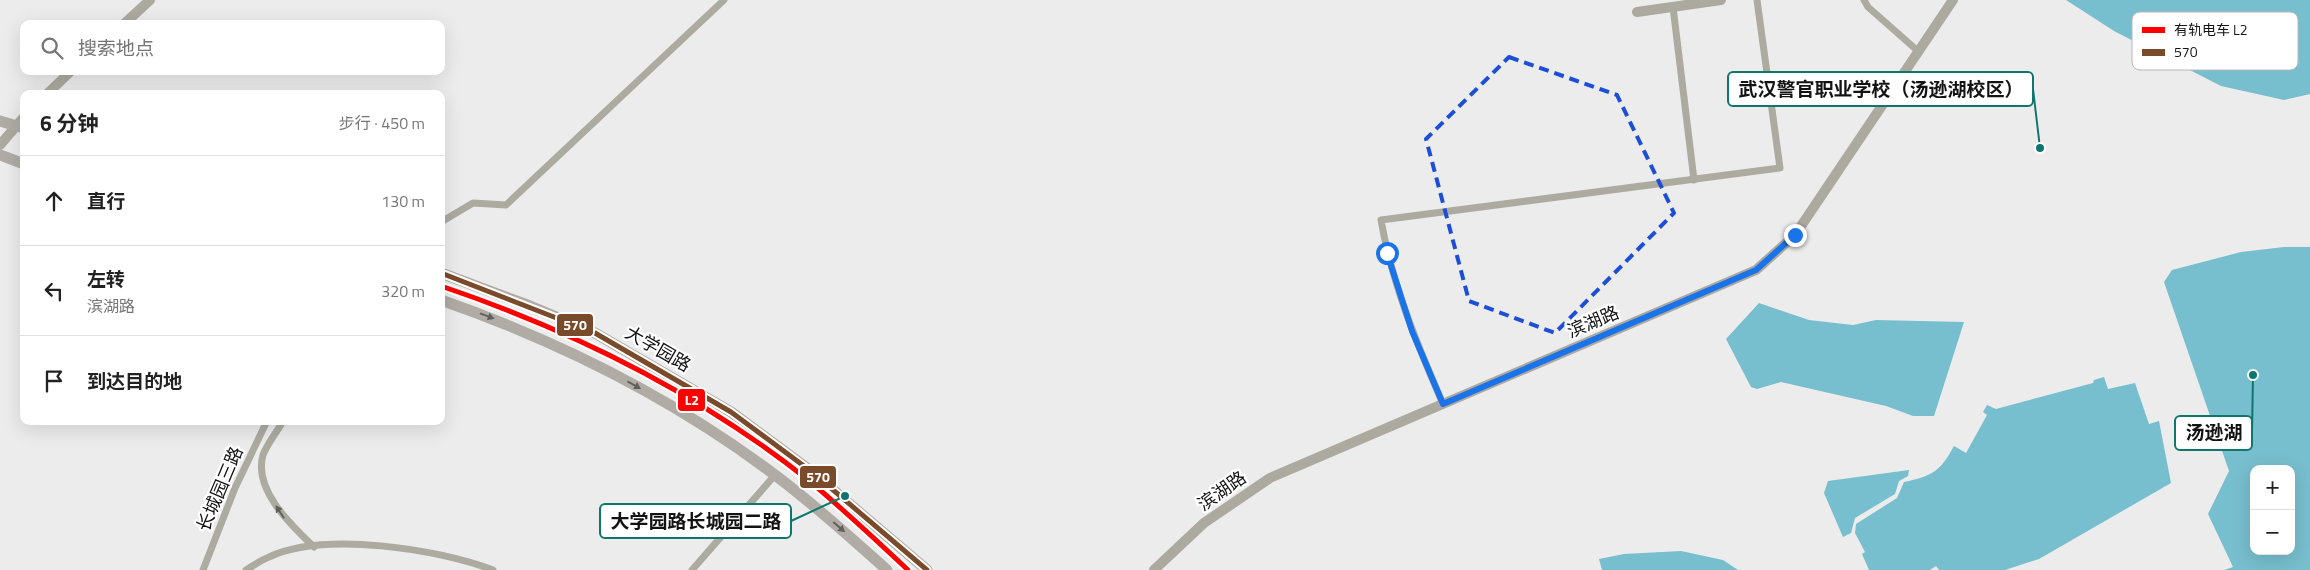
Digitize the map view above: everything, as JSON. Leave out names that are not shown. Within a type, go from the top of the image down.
[{"type":"main road","points":[[0,121],[20,124]]},
{"type":"main road","points":[[0,156],[20,163]]},
{"type":"main road","name":"大学园路","points":[[445,274],[530,306],[595,334],[731,412],[812,472],[927,570]]},
{"type":"main road","points":[[445,301],[523,330],[582,356],[695,420],[775,475],[888,570]]},
{"type":"street","points":[[128,20],[150,0]]},
{"type":"street","points":[[445,220],[473,203],[506,205],[724,0]]},
{"type":"street","points":[[1637,12],[1721,0]]},
{"type":"street","points":[[1443,404],[1412,331],[1387,253],[1381,220],[1780,168],[1757,0]]},
{"type":"street","points":[[1864,0],[1868,7],[1919,52]]},
{"type":"street","name":"滨湖路","points":[[1154,570],[1204,523],[1270,478],[1756,270],[1795,235],[1953,0]]},
{"type":"street","points":[[1673,6],[1694,180]]},
{"type":"street","points":[[51,90],[67,75]]},
{"type":"street","points":[[0,145],[20,126]]},
{"type":"street","name":"长城园三路","points":[[203,570],[235,488],[265,425]]},
{"type":"street","name":"长城园三路","points":[[281,425],[263,455],[262,471],[269,495],[286,521],[314,547]]},
{"type":"street","points":[[692,570],[775,475]]},
{"type":"street","points":[[246,570],[270,556],[314,547],[343,545],[407,548],[471,562],[493,570]]},
{"type":"highlighted area","points":[[1509,57],[1617,95],[1674,213],[1555,333],[1469,301],[1426,139]]},
{"type":"water","points":[[2066,0],[2310,0],[2310,94],[2284,100],[2221,86],[2190,70],[2298,70],[2298,12],[2132,12],[2132,40]]},
{"type":"water","points":[[2284,247],[2310,247],[2310,570],[2224,570],[2233,567],[2208,514],[2229,471],[2164,282],[2172,270],[2241,252]]},
{"type":"water","points":[[1759,303],[1809,320],[1853,325],[1876,320],[1964,322],[1934,416],[1913,416],[1886,406],[1781,382],[1757,389],[1751,387],[1726,339]]},
{"type":"water","points":[[2104,377],[2108,389],[2135,383],[2149,424],[2159,421],[2171,483],[2039,559],[2005,570],[1939,570],[1936,566],[1930,570],[1869,570],[1862,554],[1865,552],[1855,533],[1856,524],[1897,498],[1904,482],[1922,478],[1934,472],[1944,462],[1954,446],[1966,453],[1987,415],[1983,412],[1987,405],[1996,409],[2093,383],[2094,380]]},
{"type":"water","points":[[1909,470],[1908,476],[1899,481],[1895,494],[1855,518],[1851,533],[1843,537],[1824,493],[1828,481]]},
{"type":"water","points":[[1681,551],[1723,560],[1738,570],[1602,570],[1599,559],[1624,554]]},
{"type":"tram line","name":"L2","points":[[445,287],[539,323],[586,344],[633,367],[722,418],[807,479],[846,512],[908,570]]},
{"type":"transit line","name":"570","points":[[445,275],[595,333],[731,412],[812,472],[927,570]]},
{"type":"place","name":"武汉警官职业学校（汤逊湖校区）","points":[[2040,148]]},
{"type":"place","name":"汤逊湖","points":[[2253,375]]},
{"type":"place","name":"大学园路长城园二路","points":[[845,496]]},
{"type":"route","points":[[1387,253],[1412,331],[1443,404],[1756,270],[1795,235]]}]
